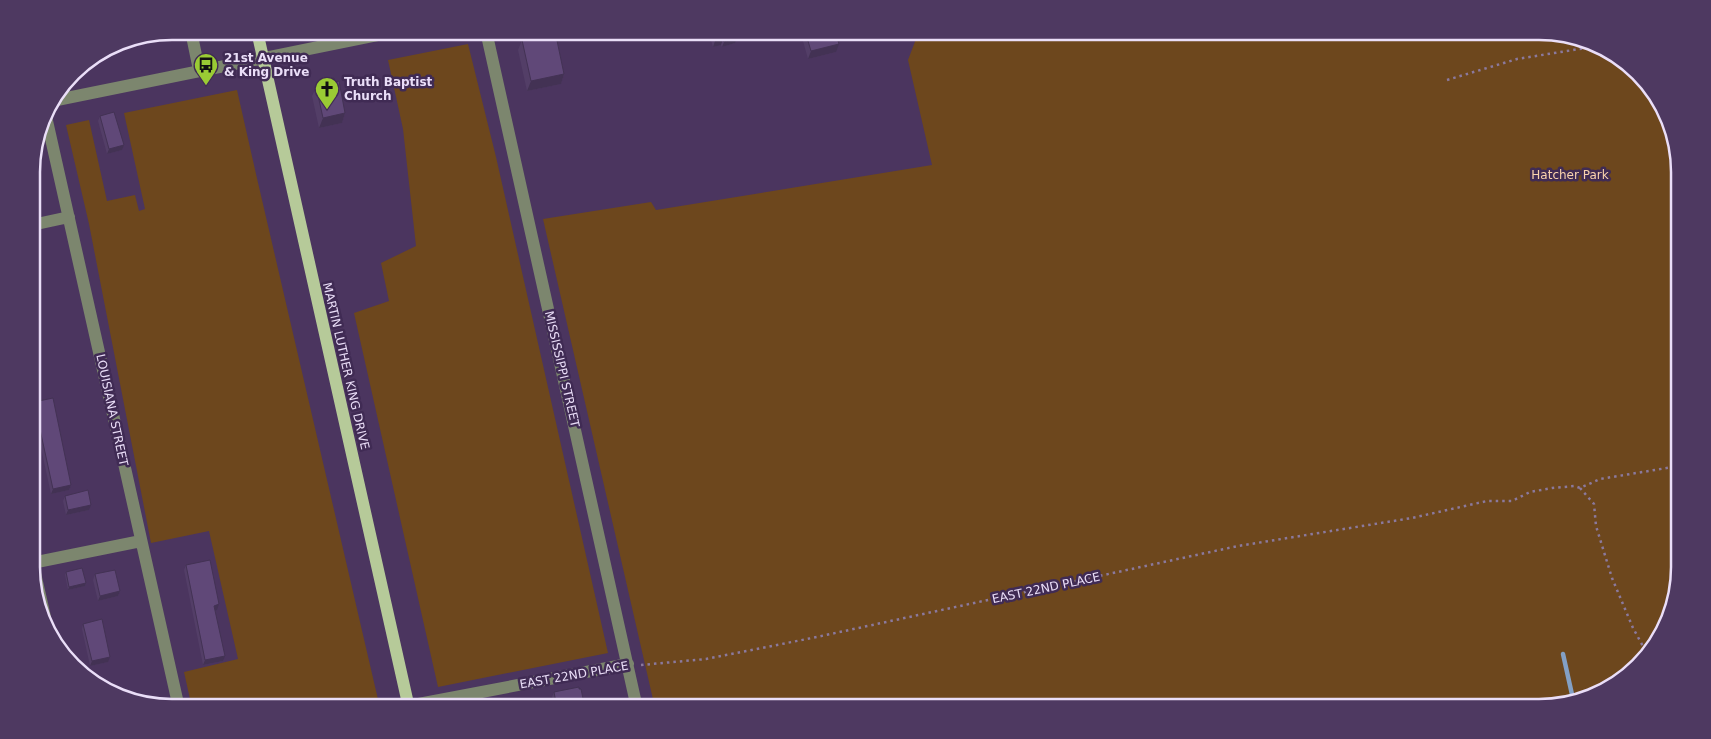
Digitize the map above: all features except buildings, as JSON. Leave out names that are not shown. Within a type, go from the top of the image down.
[{"type":"main road","name":"MARTIN LUTHER KING DRIVE","points":[[259,40],[407,699]]},
{"type":"street","points":[[193,40],[200,70]]},
{"type":"street","points":[[63,99],[352,40]]},
{"type":"street","name":"MISSISSIPPI STREET","points":[[488,40],[635,699]]},
{"type":"street","name":"LOUISIANA STREET","points":[[48,126],[176,699]]},
{"type":"street","points":[[40,223],[69,217]]},
{"type":"street","points":[[40,561],[141,541]]},
{"type":"street","name":"EAST 22ND PLACE","points":[[450,699],[628,664]]},
{"type":"path","points":[[1447,80],[1516,59],[1585,48]]},
{"type":"path","name":"EAST 22ND PLACE","points":[[628,664],[644,665],[706,659],[1238,546],[1403,519],[1487,501],[1512,502],[1530,492],[1575,486],[1580,488],[1600,479],[1671,467]]},
{"type":"path","points":[[1580,488],[1594,504],[1596,526],[1612,578],[1633,628],[1643,647]]},
{"type":"green space","name":"Hatcher Park","points":[[916,40],[1548,40],[1590,50],[1619,67],[1644,92],[1661,121],[1667,138],[1671,172],[1670,584],[1661,618],[1649,640],[1638,654],[1612,677],[1597,685],[1582,692],[1548,699],[653,699],[543,219],[651,202],[656,210],[932,165],[908,60]]},
{"type":"green space","points":[[468,44],[496,157],[608,653],[438,687],[354,313],[389,301],[381,263],[416,246],[403,129],[388,60]]},
{"type":"green space","points":[[237,90],[378,699],[190,699],[184,672],[238,659],[209,531],[151,543],[89,224],[66,125],[89,120],[107,201],[135,195],[139,211],[145,209],[124,113]]},
{"type":"waterway","points":[[1563,654],[1572,694]]},
{"type":"place","name":"21st Avenue & King Drive","points":[[206,86]]},
{"type":"place","name":"Truth Baptist Church","points":[[327,110]]}]
